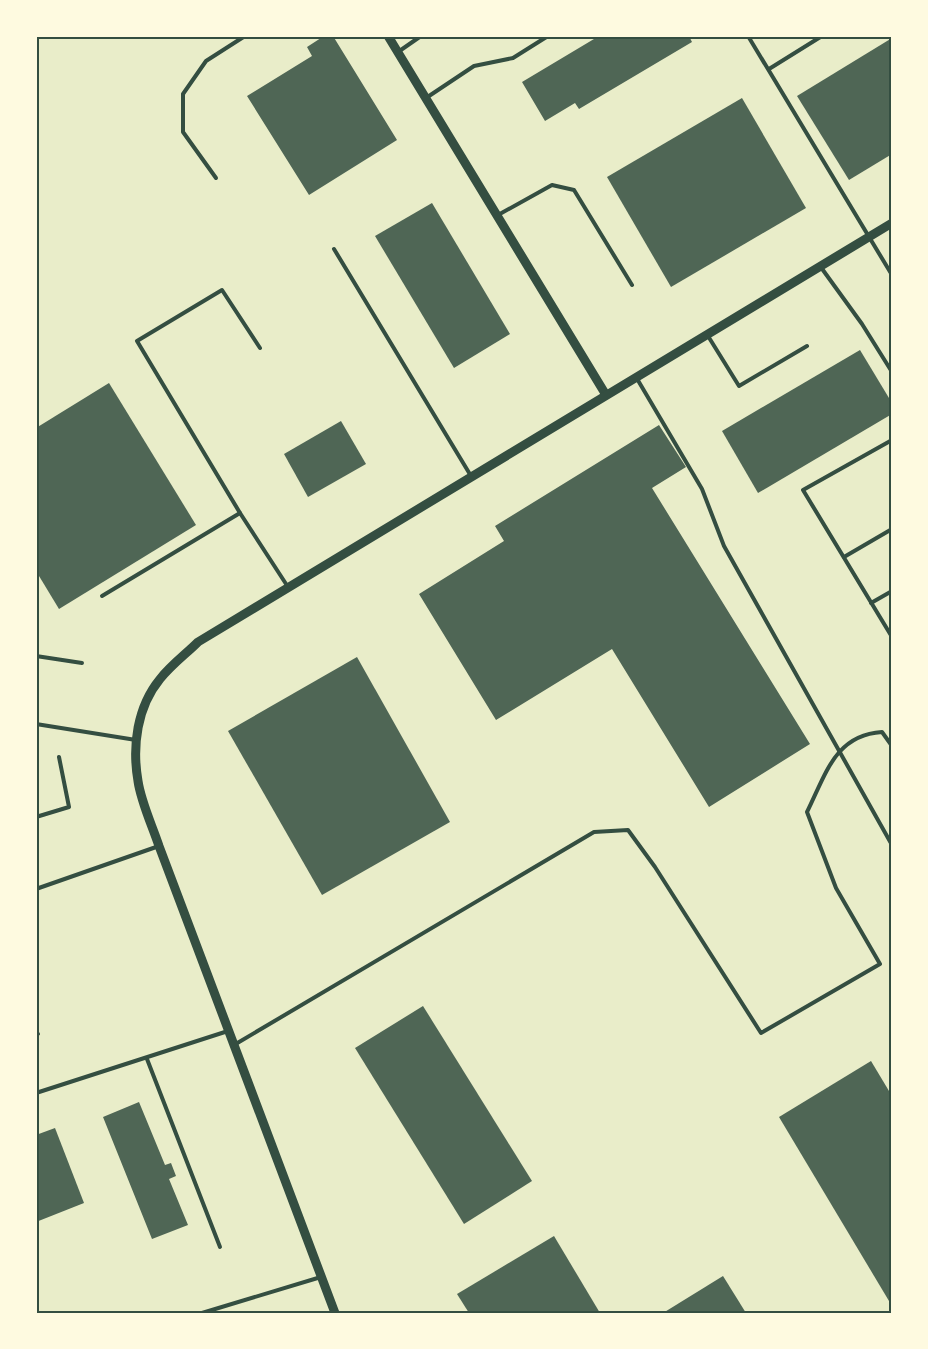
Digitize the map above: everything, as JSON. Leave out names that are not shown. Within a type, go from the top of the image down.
[{"type":"street","points":[[388,36],[606,395]]},
{"type":"street","points":[[334,1313],[159,846],[138,781],[136,740],[143,709],[160,678],[198,642],[892,223]]},
{"type":"lane","points":[[216,178],[184,132],[183,94],[206,61],[245,36]]},
{"type":"lane","points":[[398,52],[421,36]]},
{"type":"lane","points":[[426,98],[474,66],[513,58],[548,36]]},
{"type":"lane","points":[[748,36],[892,275]]},
{"type":"lane","points":[[769,69],[822,36]]},
{"type":"lane","points":[[496,216],[552,185],[574,190],[632,285]]},
{"type":"lane","points":[[334,249],[471,476]]},
{"type":"lane","points":[[820,266],[862,324],[892,372]]},
{"type":"lane","points":[[260,348],[222,290],[137,341],[240,513],[288,587]]},
{"type":"lane","points":[[707,334],[739,386],[807,346]]},
{"type":"lane","points":[[636,377],[702,489],[724,546],[892,845]]},
{"type":"lane","points":[[892,440],[803,490],[892,637]]},
{"type":"lane","points":[[102,596],[240,513]]},
{"type":"lane","points":[[844,557],[892,529]]},
{"type":"lane","points":[[871,603],[892,591]]},
{"type":"lane","points":[[36,656],[82,663]]},
{"type":"lane","points":[[36,724],[136,740]]},
{"type":"lane","points":[[234,1045],[594,832],[628,830],[655,867],[761,1033],[880,964],[836,888],[807,812],[839,750],[865,733],[882,732],[892,746]]},
{"type":"lane","points":[[36,817],[69,806],[59,758]]},
{"type":"lane","points":[[36,889],[159,846]]},
{"type":"lane","points":[[36,1093],[147,1059],[228,1031]]},
{"type":"lane","points":[[147,1059],[220,1247]]},
{"type":"lane","points":[[202,1313],[321,1278]]},
{"type":"building","points":[[324,36],[333,36],[397,140],[309,195],[247,96],[312,56],[307,47]]},
{"type":"building","points":[[599,36],[689,36],[692,42],[579,109],[575,103],[545,121],[522,82]]},
{"type":"building","points":[[892,38],[892,154],[849,180],[797,96]]},
{"type":"building","points":[[742,98],[806,208],[671,287],[607,177]]},
{"type":"building","points":[[432,203],[510,334],[454,368],[375,236]]},
{"type":"building","points":[[860,350],[892,403],[892,414],[758,493],[722,431]]},
{"type":"building","points":[[109,383],[196,525],[59,609],[36,571],[36,428]]},
{"type":"building","points":[[341,421],[366,464],[308,497],[284,454]]},
{"type":"building","points":[[659,425],[686,467],[652,488],[810,744],[709,807],[612,649],[496,720],[419,594],[504,541],[495,526]]},
{"type":"building","points":[[357,657],[450,822],[322,895],[228,731]]},
{"type":"building","points":[[423,1006],[532,1181],[464,1224],[355,1048]]},
{"type":"building","points":[[871,1061],[892,1096],[892,1306],[779,1117]]},
{"type":"building","points":[[139,1102],[165,1165],[171,1163],[176,1176],[169,1179],[188,1225],[152,1239],[103,1117]]},
{"type":"building","points":[[55,1128],[84,1203],[36,1222],[36,1135]]},
{"type":"building","points":[[554,1236],[600,1313],[469,1313],[457,1294]]},
{"type":"building","points":[[723,1276],[746,1313],[663,1313]]}]
